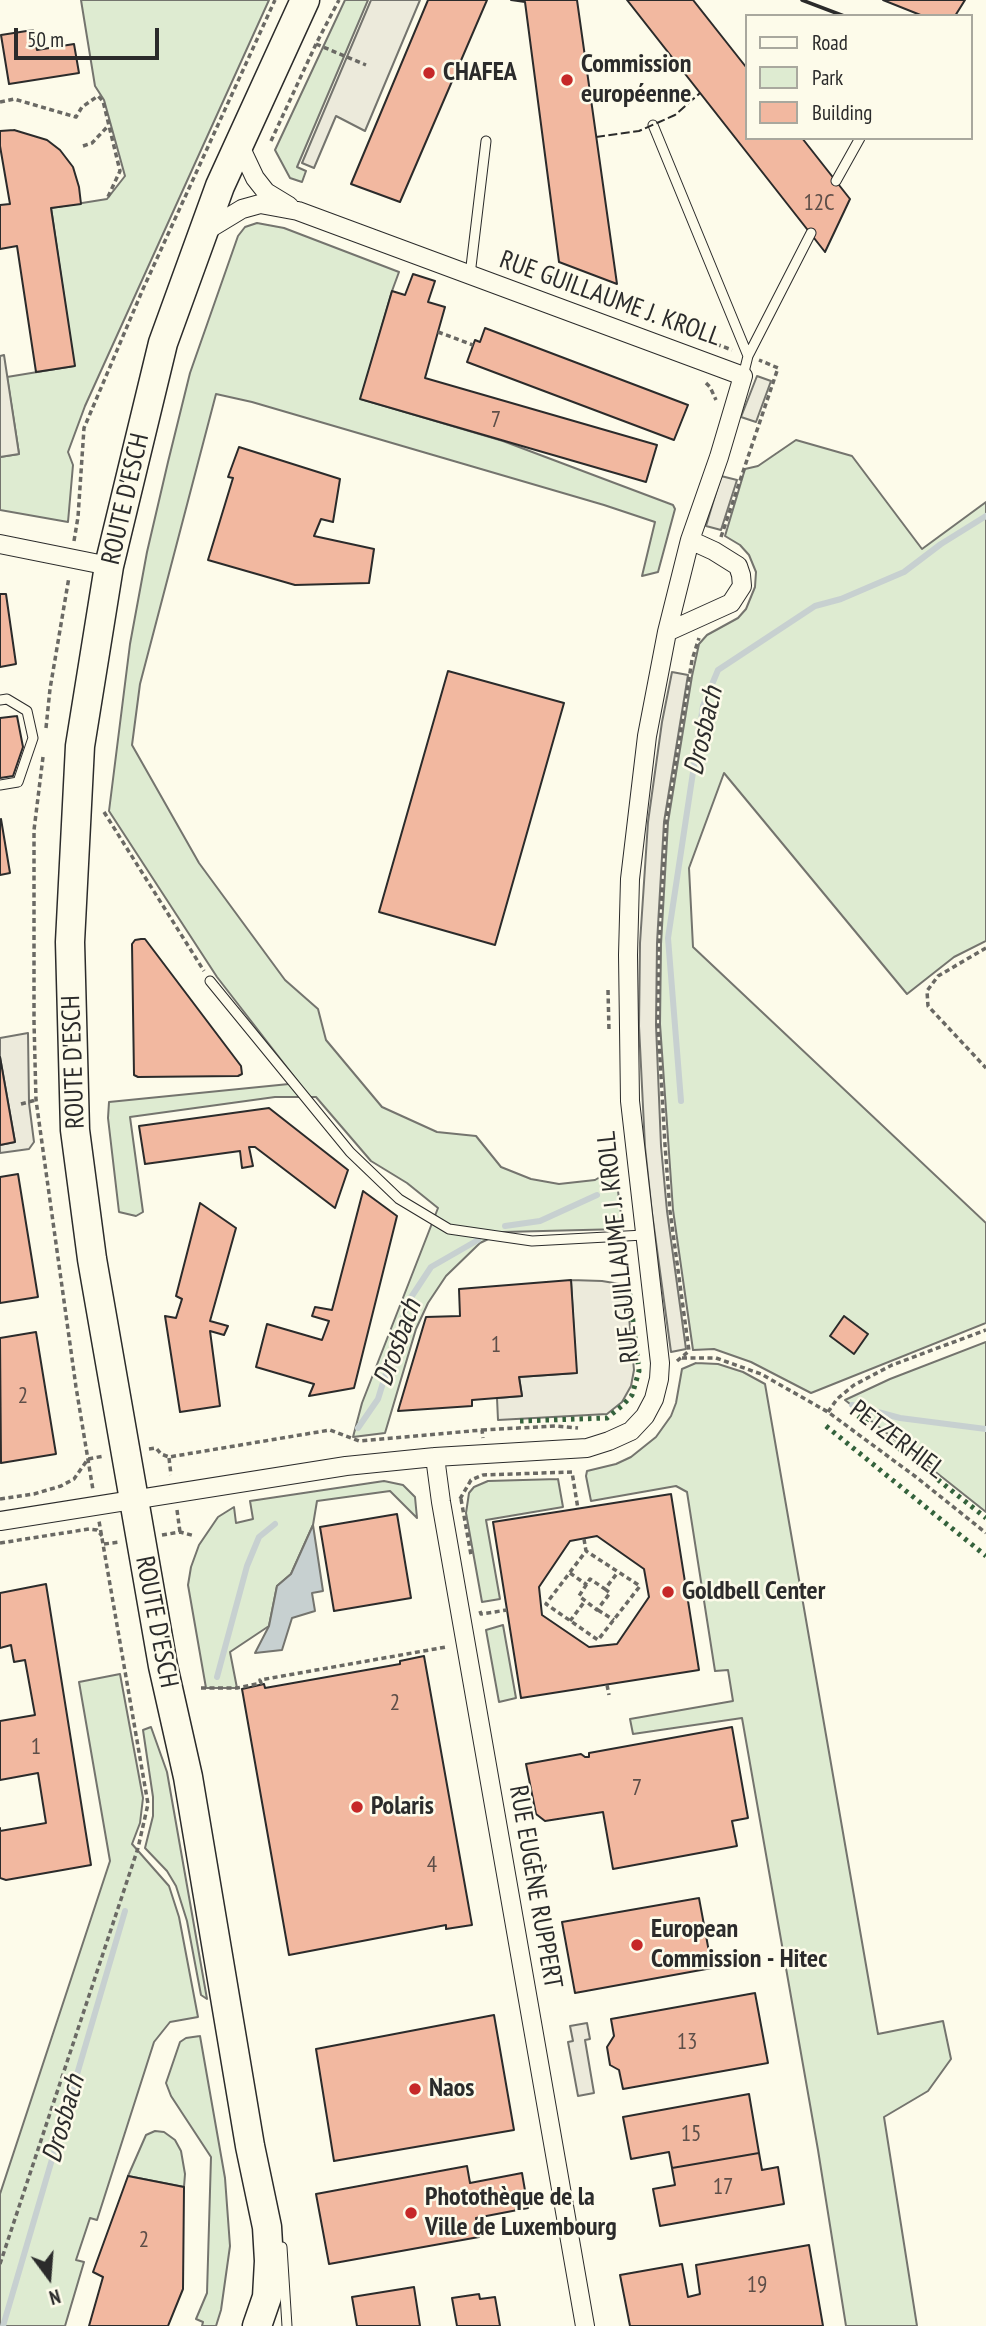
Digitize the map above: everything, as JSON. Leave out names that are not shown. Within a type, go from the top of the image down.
[{"type":"main road","name":"ROUTE D'ESCH","points":[[257,2326],[267,2297],[267,2227],[257,2157],[188,1777],[163,1666],[92,1259],[75,1129],[70,942],[80,746],[109,566],[163,343],[201,234],[229,131],[305,0]]},
{"type":"main road","name":"ROUTE D'ESCH","points":[[239,2326],[251,2277],[257,2157]]},
{"type":"street","name":"RUE GUILLAUME J. KROLL","points":[[229,131],[265,192],[298,212]]},
{"type":"street","name":"RUE GUILLAUME J. KROLL","points":[[0,1521],[346,1466],[484,1453],[587,1448],[631,1431],[645,1416],[671,1363],[644,1235],[630,1101],[629,879],[647,736],[667,632],[690,540],[743,376],[298,212],[260,204],[242,209],[201,234]]},
{"type":"street","points":[[667,632],[731,603],[742,586],[738,566],[690,540]]},
{"type":"street","points":[[0,544],[109,566]]},
{"type":"street","name":"RUE EUGÈNE RUPPERT","points":[[435,1457],[585,2326]]},
{"type":"lane","points":[[653,125],[748,356]]},
{"type":"lane","points":[[836,181],[859,140]]},
{"type":"lane","points":[[470,275],[486,141]]},
{"type":"lane","points":[[743,376],[748,356],[811,233]]},
{"type":"lane","points":[[0,700],[7,699],[27,711],[33,738],[18,782],[0,785]]},
{"type":"lane","points":[[210,981],[350,1152],[399,1199],[449,1229],[532,1241],[644,1235]]},
{"type":"lane","points":[[281,2240],[287,2326]]},
{"type":"path","points":[[229,131],[275,0]]},
{"type":"path","points":[[271,141],[339,0]]},
{"type":"path","points":[[316,44],[366,65]]},
{"type":"path","points":[[0,102],[13,99],[76,117],[82,107],[97,96],[103,102],[120,170],[107,199]]},
{"type":"path","points":[[83,146],[92,143],[108,126]]},
{"type":"path","points":[[438,332],[473,345]]},
{"type":"path","points":[[703,381],[710,387],[715,408]]},
{"type":"path","points":[[724,539],[721,537],[759,422]]},
{"type":"path","points":[[671,1363],[689,1352],[670,1211],[665,1145],[658,1024],[659,943],[666,822],[694,649],[697,640],[705,632]]},
{"type":"path","points":[[104,812],[210,981]]},
{"type":"path","points":[[986,948],[938,976],[927,991],[928,1006],[986,1068]]},
{"type":"path","points":[[608,984],[609,1037]]},
{"type":"path","points":[[21,1104],[36,1100]]},
{"type":"path","name":"PETZERHIEL","points":[[986,1330],[892,1365],[854,1385],[837,1399],[828,1412],[986,1533]]},
{"type":"path","points":[[671,1363],[689,1357],[716,1358],[761,1374],[828,1412]]},
{"type":"path","points":[[0,1499],[61,1486],[74,1479],[88,1460],[156,1448],[169,1457],[330,1430],[359,1441],[482,1430],[555,1426],[584,1428]]},
{"type":"path","points":[[482,1430],[486,1475]]},
{"type":"path","points":[[472,1563],[461,1499],[471,1480],[486,1475],[572,1472],[577,1467]]},
{"type":"path","points":[[572,1472],[579,1509]]},
{"type":"path","points":[[441,1502],[461,1499]]},
{"type":"path","points":[[0,2264],[138,1848],[148,1804],[96,1506]]},
{"type":"path","points":[[0,1544],[89,1529],[97,1530],[104,1545]]},
{"type":"path","points":[[180,1532],[195,1536]]},
{"type":"path","points":[[584,1539],[586,1551],[544,1604],[599,1643],[640,1586],[586,1551]]},
{"type":"path","points":[[605,1589],[618,1572]]},
{"type":"path","points":[[570,1573],[587,1585]]},
{"type":"path","points":[[597,1610],[610,1593],[590,1580],[579,1596],[597,1610],[614,1620]]},
{"type":"path","points":[[479,1601],[481,1614],[507,1610]]},
{"type":"path","points":[[570,1621],[585,1601]]},
{"type":"path","points":[[201,1688],[237,1688],[261,1684],[260,1680],[446,1647]]},
{"type":"path","points":[[607,1685],[609,1695]]},
{"type":"green space","points":[[81,0],[269,0],[85,406],[68,452],[73,465],[68,522],[0,510],[0,457],[19,454],[7,377],[74,366],[51,208],[107,199],[125,176],[104,100],[95,86]]},
{"type":"green space","points":[[345,0],[368,0],[297,167],[306,171],[302,182],[290,178],[275,150]]},
{"type":"green space","points":[[257,223],[284,228],[399,272],[361,399],[503,441],[673,505],[675,509],[658,572],[642,576],[655,522],[252,402],[216,394],[140,684],[132,745],[199,863],[285,980],[318,1009],[326,1040],[382,1107],[437,1132],[476,1136],[501,1167],[531,1179],[559,1184],[595,1180],[615,1168],[623,1229],[503,1232],[480,1243],[446,1276],[428,1303],[416,1329],[385,1433],[353,1437],[362,1403],[438,1208],[407,1183],[371,1161],[316,1097],[275,1097],[130,1117],[143,1212],[136,1216],[119,1212],[108,1118],[109,1102],[299,1083],[217,977],[109,811],[130,644],[147,552],[190,373],[238,236],[245,227]]},
{"type":"green space","points":[[796,440],[852,456],[922,549],[986,502],[986,941],[954,957],[907,994],[724,773],[689,868],[693,947],[986,1223],[986,1323],[811,1393],[751,1362],[714,1349],[693,1350],[673,1210],[660,1024],[661,944],[668,822],[699,644],[707,635],[738,618],[746,609],[755,587],[756,572],[749,555],[740,545],[725,536],[745,469],[758,466]]},
{"type":"green space","points":[[986,1342],[986,1512],[845,1400],[890,1379]]},
{"type":"green space","points":[[696,1363],[718,1364],[743,1372],[765,1384],[878,2034],[943,2021],[951,2059],[928,2091],[884,2117],[917,2326],[846,2326],[742,1718],[633,1734],[630,1719],[733,1701],[728,1670],[715,1671],[687,1492],[676,1486],[591,1501],[586,1476],[587,1471],[616,1464],[631,1457],[656,1437],[671,1416],[676,1403],[682,1369]]},
{"type":"green space","points":[[558,1479],[563,1507],[486,1520],[500,1599],[482,1602],[466,1513],[469,1493],[474,1487],[488,1481]]},
{"type":"green space","points":[[384,1481],[403,1485],[415,1497],[417,1518],[390,1491],[317,1501],[313,1525],[291,1574],[277,1586],[269,1626],[230,1652],[237,1688],[206,1688],[188,1585],[199,1545],[218,1517],[234,1507],[236,1523],[253,1519],[250,1501]]},
{"type":"green space","points":[[503,1625],[516,1698],[499,1702],[486,1630]]},
{"type":"green space","points":[[120,1674],[143,1798],[140,1823],[132,1844],[169,1886],[179,1917],[198,2017],[170,2022],[154,2042],[97,2220],[90,2218],[76,2260],[84,2262],[65,2326],[0,2326],[0,2194],[110,1861],[79,1682]]},
{"type":"green space","points":[[151,1727],[167,1772],[207,1999],[201,1995],[187,1921],[176,1886],[167,1871],[145,1848],[153,1816],[153,1797],[143,1730]]},
{"type":"green space","points":[[200,2036],[225,2178],[230,2246],[221,2310],[216,2326],[202,2326],[203,2322],[196,2319],[207,2293],[211,2157],[171,2096],[166,2083],[180,2042],[186,2038]]},
{"type":"green space","points":[[155,2131],[164,2132],[175,2140],[181,2151],[184,2187],[128,2176],[146,2135]]},
{"type":"shaded area","points":[[371,0],[420,0],[365,131],[336,116],[314,168],[302,163]]},
{"type":"shaded area","points":[[4,355],[19,454],[0,457],[0,356]]},
{"type":"shaded area","points":[[757,376],[771,381],[756,422],[741,417]]},
{"type":"shaded area","points":[[721,476],[737,480],[721,530],[706,526]]},
{"type":"shaded area","points":[[672,672],[688,675],[664,822],[657,943],[656,1025],[661,1146],[686,1349],[671,1352],[645,1147],[639,1026],[640,943],[648,822]]},
{"type":"shaded area","points":[[28,1033],[29,1103],[34,1142],[29,1149],[0,1153],[0,1145],[15,1142],[0,1057],[0,1038]]},
{"type":"shaded area","points":[[571,1280],[626,1285],[634,1370],[631,1386],[622,1402],[607,1414],[498,1420],[497,1398],[522,1396],[519,1377],[576,1373]]},
{"type":"shaded area","points":[[313,1525],[323,1591],[312,1593],[315,1611],[292,1618],[282,1650],[255,1653],[269,1626],[277,1586],[291,1574]]},
{"type":"shaded area","points":[[587,2023],[590,2039],[585,2040],[594,2093],[578,2096],[568,2042],[573,2041],[570,2026]]},
{"type":"building","points":[[428,0],[487,0],[400,202],[351,184]]},
{"type":"building","points":[[511,0],[577,0],[617,284],[559,262],[525,2]]},
{"type":"building","points":[[627,0],[693,0],[744,64],[744,140],[804,140],[850,199],[825,252]]},
{"type":"building","points":[[883,0],[965,0],[956,14],[918,14]]},
{"type":"building","points":[[33,30],[37,50],[74,44],[79,73],[9,84],[1,35]]},
{"type":"building","points":[[14,130],[47,140],[60,150],[73,167],[79,187],[81,204],[51,208],[75,366],[36,372],[17,246],[0,249],[0,205],[10,204],[0,131]]},
{"type":"building","points":[[413,274],[435,281],[428,302],[445,307],[425,378],[657,445],[646,482],[360,399],[392,291],[405,295]]},
{"type":"building","points":[[485,328],[688,405],[674,440],[467,362],[475,340],[480,342]]},
{"type":"building","points":[[239,447],[340,479],[333,522],[321,519],[314,536],[374,549],[369,583],[295,585],[208,560],[233,478],[228,477]]},
{"type":"building","points":[[0,594],[6,594],[16,664],[0,667]]},
{"type":"building","points":[[448,671],[564,703],[495,945],[379,912]]},
{"type":"building","points":[[17,716],[23,747],[13,776],[0,778],[0,718]]},
{"type":"building","points":[[0,820],[10,873],[0,875]]},
{"type":"building","points":[[145,939],[241,1066],[242,1074],[134,1075],[132,944],[135,940]]},
{"type":"building","points":[[0,1057],[15,1142],[0,1145]]},
{"type":"building","points":[[269,1108],[348,1170],[335,1208],[255,1147],[249,1147],[253,1166],[242,1168],[240,1151],[145,1164],[139,1126]]},
{"type":"building","points":[[18,1174],[38,1297],[0,1303],[0,1177]]},
{"type":"building","points":[[363,1191],[397,1216],[354,1388],[309,1396],[314,1384],[256,1367],[267,1324],[322,1340],[329,1321],[312,1316],[315,1307],[332,1310]]},
{"type":"building","points":[[200,1203],[236,1228],[210,1321],[228,1326],[224,1335],[210,1331],[220,1406],[180,1412],[165,1316],[176,1318],[182,1299],[176,1296]]},
{"type":"building","points":[[571,1280],[577,1373],[519,1377],[522,1396],[472,1400],[472,1406],[398,1411],[426,1317],[460,1316],[459,1289]]},
{"type":"building","points":[[844,1316],[868,1334],[854,1354],[830,1336]]},
{"type":"building","points":[[36,1332],[56,1454],[1,1463],[0,1338]]},
{"type":"building","name":"Goldbell Center","points":[[671,1494],[699,1670],[521,1698],[493,1522]],"holes":[[[597,1536],[644,1569],[649,1597],[617,1644],[589,1647],[542,1615],[539,1587],[570,1541]]]},
{"type":"building","points":[[397,1514],[411,1598],[334,1611],[320,1527]]},
{"type":"building","points":[[46,1584],[91,1865],[6,1880],[0,1878],[0,1831],[46,1823],[38,1773],[0,1780],[0,1721],[35,1715],[25,1660],[14,1662],[11,1645],[0,1648],[0,1593]]},
{"type":"building","name":"Polaris","points":[[424,1656],[472,1925],[446,1929],[446,1925],[289,1955],[242,1689],[264,1684],[265,1688],[400,1664],[400,1661]]},
{"type":"building","points":[[732,1727],[748,1818],[732,1821],[737,1846],[613,1869],[603,1812],[545,1821],[536,1814],[526,1764],[581,1754],[589,1757],[589,1753]]},
{"type":"building","name":"European Commission - Hitec","points":[[699,1898],[712,1968],[575,1993],[562,1922]]},
{"type":"building","points":[[755,1993],[768,2063],[623,2089],[619,2070],[610,2065],[607,2047],[614,2036],[611,2019]]},
{"type":"building","name":"Naos","points":[[494,2015],[514,2130],[334,2161],[316,2049]]},
{"type":"building","points":[[749,2094],[759,2153],[672,2168],[669,2152],[631,2159],[623,2117]]},
{"type":"building","points":[[759,2153],[762,2170],[778,2167],[784,2204],[660,2226],[653,2189],[675,2185],[672,2168]]},
{"type":"building","name":"Photothèque de la Ville de Luxembourg","points":[[467,2166],[470,2183],[522,2173],[528,2208],[476,2218],[479,2237],[329,2264],[316,2194]]},
{"type":"building","points":[[128,2176],[184,2187],[183,2289],[168,2326],[89,2326],[103,2277],[93,2272]]},
{"type":"building","points":[[809,2245],[823,2326],[630,2326],[620,2275],[682,2264],[688,2297],[700,2294],[696,2265]]},
{"type":"building","points":[[414,2287],[420,2326],[357,2326],[352,2297]]},
{"type":"building","points":[[479,2294],[480,2299],[495,2297],[500,2326],[457,2326],[452,2298]]},
{"type":"waterway","name":"Drosbach","points":[[681,1101],[668,938],[703,706],[718,670],[815,606],[841,599],[904,572],[941,544],[986,516]]},
{"type":"waterway","name":"Drosbach","points":[[505,1226],[540,1221],[597,1195]]},
{"type":"waterway","name":"Drosbach","points":[[358,1428],[378,1399],[408,1302],[431,1267],[478,1240]]},
{"type":"waterway","points":[[852,1405],[900,1418],[986,1429]]},
{"type":"waterway","name":"Drosbach","points":[[217,1677],[247,1566],[259,1537],[275,1524]]},
{"type":"waterway","name":"Drosbach","points":[[3,2326],[125,1911]]},
{"type":"hedge","points":[[520,1421],[607,1418],[632,1395],[639,1371],[629,1288]]},
{"type":"hedge","points":[[858,1416],[986,1518]]},
{"type":"hedge","points":[[826,1426],[986,1556]]},
{"type":"fence","points":[[596,137],[639,131],[675,115],[700,93]]},
{"type":"wall","points":[[802,0],[839,14]]},
{"type":"place","name":"CHAFEA","points":[[429,73]]},
{"type":"place","name":"Commission européenne","points":[[567,80]]},
{"type":"place","name":"Goldbell Center","points":[[668,1592]]},
{"type":"place","name":"Polaris","points":[[357,1807]]},
{"type":"place","name":"European Commission - Hitec","points":[[637,1945]]},
{"type":"place","name":"Naos","points":[[415,2089]]},
{"type":"place","name":"Photothèque de la Ville de Luxembourg","points":[[411,2213]]}]
